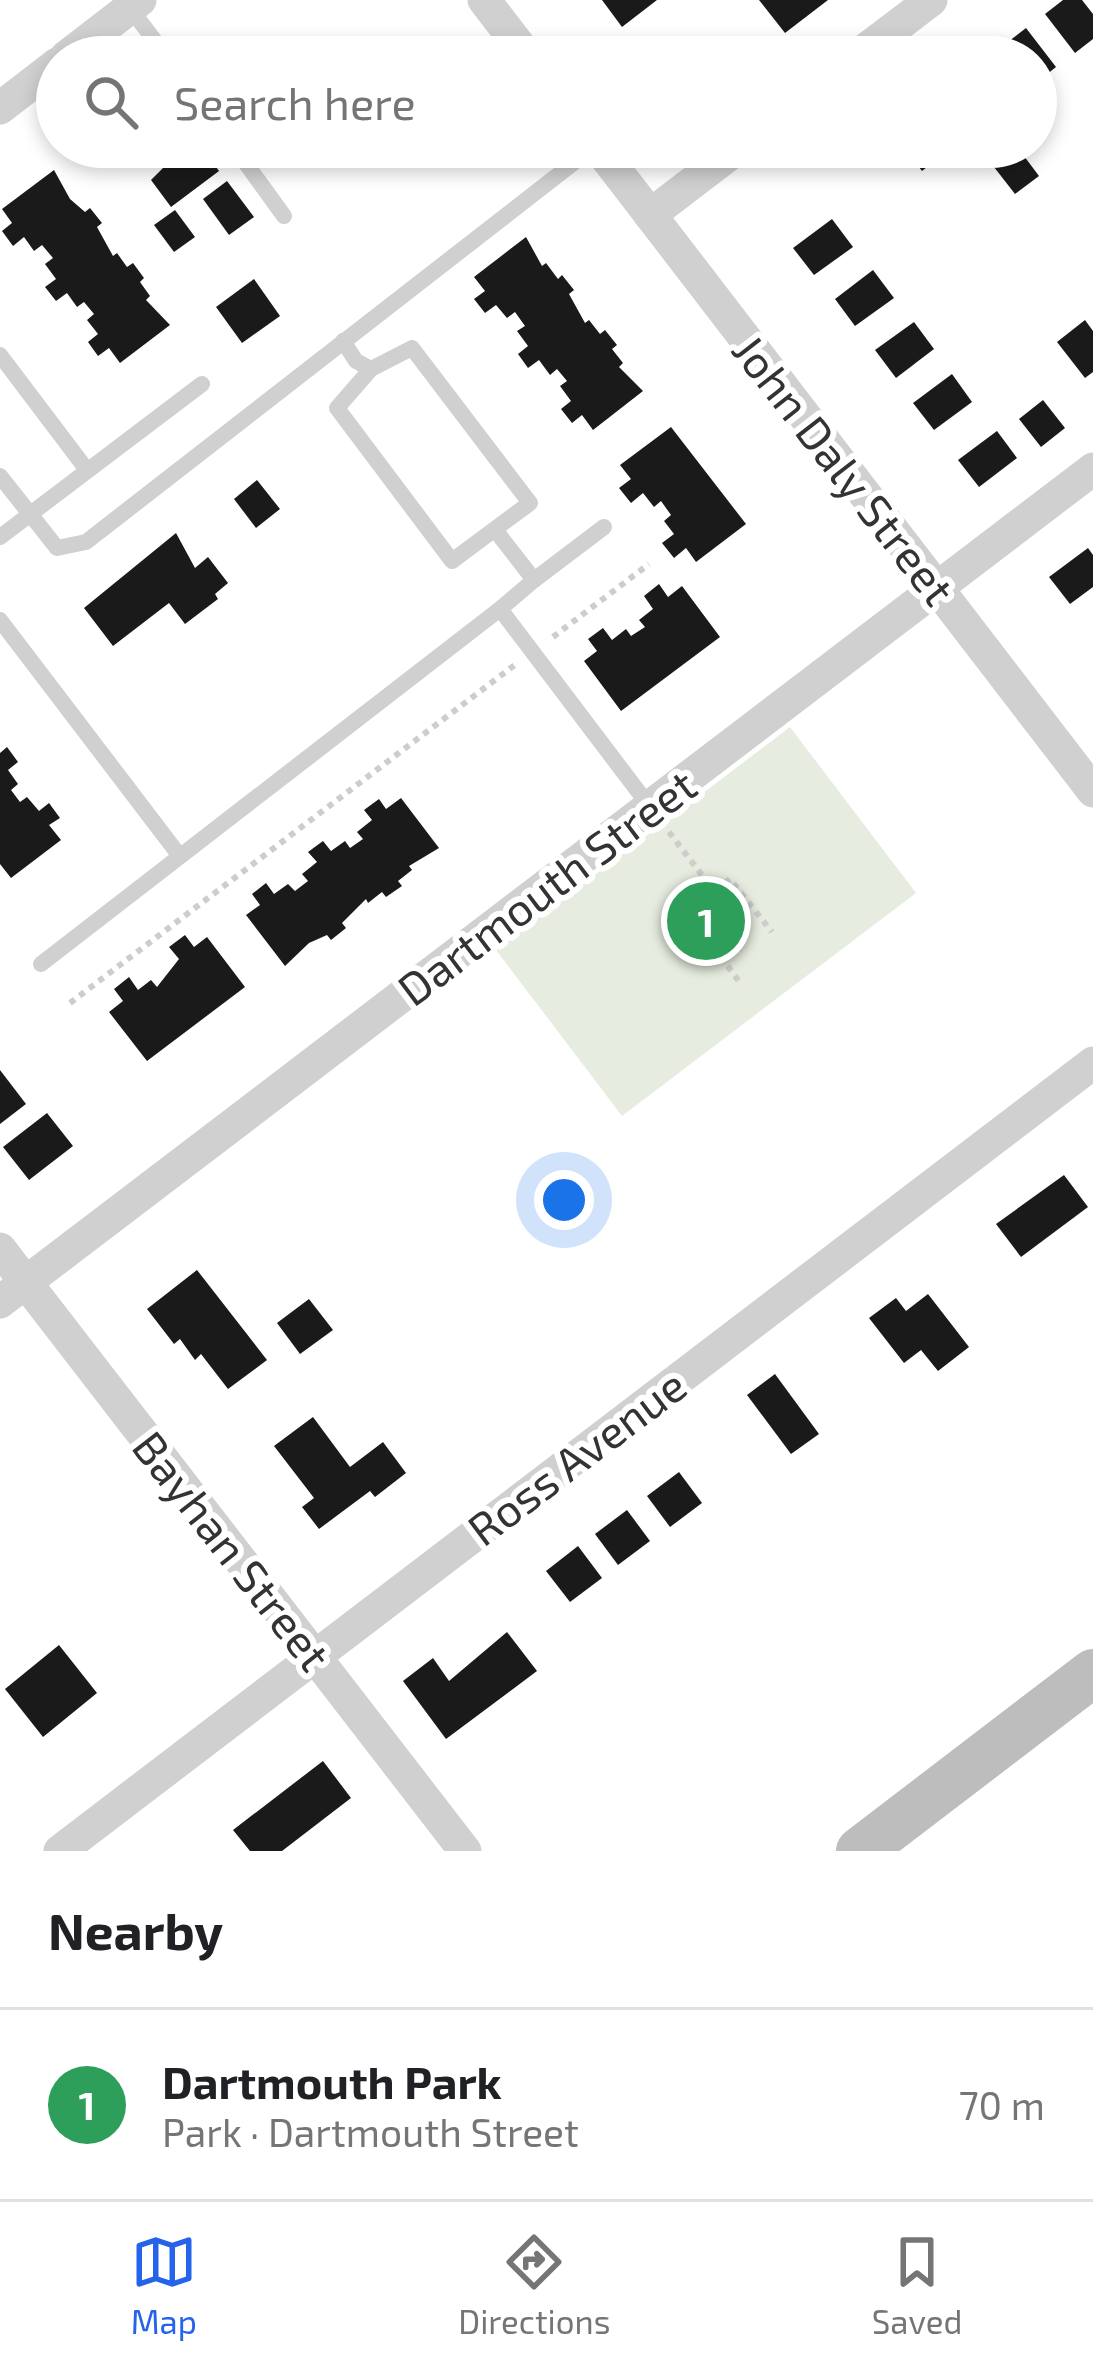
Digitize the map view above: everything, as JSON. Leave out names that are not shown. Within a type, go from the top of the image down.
[{"type":"street","points":[[484,0],[512,36]]},
{"type":"street","points":[[884,36],[931,0]]},
{"type":"street","points":[[93,36],[135,4]]},
{"type":"street","points":[[0,108],[36,80]]},
{"type":"street","name":"John Daly Street","points":[[613,168],[1093,791]]},
{"type":"street","points":[[650,215],[712,168]]},
{"type":"street","name":"Dartmouth Street","points":[[13,1292],[1093,469]]},
{"type":"street","name":"Ross Avenue","points":[[60,1851],[1093,1063]]},
{"type":"street","name":"Bayhan Street","points":[[0,1249],[13,1292],[315,1656],[465,1851]]},
{"type":"street","points":[[860,1851],[1093,1672]]},
{"type":"lane","points":[[135,4],[154,36]]},
{"type":"lane","points":[[249,168],[284,216]]},
{"type":"lane","points":[[0,476],[57,548],[86,542],[569,168]]},
{"type":"lane","points":[[343,341],[356,361],[371,369]]},
{"type":"lane","points":[[412,348],[530,503],[452,561],[337,408],[371,369],[412,348]]},
{"type":"lane","points":[[0,355],[87,470]]},
{"type":"lane","points":[[0,537],[202,384]]},
{"type":"lane","points":[[41,964],[604,527]]},
{"type":"lane","points":[[496,531],[534,580]]},
{"type":"lane","points":[[500,609],[650,807]]},
{"type":"lane","points":[[0,620],[179,855]]},
{"type":"path","points":[[567,654],[553,635],[649,564]]},
{"type":"path","points":[[70,1004],[519,662]]},
{"type":"path","points":[[650,807],[714,891]]},
{"type":"path","points":[[686,911],[730,878],[772,932]]},
{"type":"path","points":[[676,899],[741,985]]},
{"type":"shaded area","points":[[790,727],[916,893],[622,1116],[496,950]]},
{"type":"building","points":[[602,0],[657,0],[622,27]]},
{"type":"building","points":[[759,0],[828,0],[785,33]]},
{"type":"building","points":[[1063,0],[1082,0],[1093,14],[1093,39],[1075,53],[1045,14]]},
{"type":"building","points":[[163,168],[219,171],[171,207],[151,180]]},
{"type":"building","points":[[995,168],[1033,168],[1039,176],[1015,194]]},
{"type":"building","points":[[54,170],[70,199],[85,212],[90,208],[102,223],[97,227],[113,256],[117,253],[127,267],[133,263],[144,278],[140,282],[150,296],[146,300],[170,325],[120,363],[109,348],[98,356],[88,342],[98,334],[87,320],[94,314],[84,302],[77,307],[67,293],[56,301],[45,287],[56,279],[45,264],[53,258],[42,245],[34,251],[24,237],[13,246],[2,231],[12,223],[2,209]]},
{"type":"building","points":[[227,181],[254,217],[229,235],[203,199]]},
{"type":"building","points":[[175,210],[195,237],[174,252],[154,225]]},
{"type":"building","points":[[832,219],[853,247],[814,275],[793,248]]},
{"type":"building","points":[[526,237],[542,266],[546,263],[558,279],[562,275],[574,290],[569,294],[585,323],[589,320],[600,334],[605,330],[617,345],[612,349],[623,363],[619,367],[643,391],[593,430],[582,415],[572,423],[561,409],[571,401],[560,386],[567,381],[557,369],[550,375],[539,360],[528,368],[518,354],[528,346],[517,331],[525,326],[515,312],[507,318],[496,305],[485,313],[474,299],[485,291],[474,277]]},
{"type":"building","points":[[873,270],[894,298],[855,326],[835,299]]},
{"type":"building","points":[[254,279],[280,316],[242,343],[216,307]]},
{"type":"building","points":[[1085,320],[1093,331],[1093,372],[1085,378],[1057,342]]},
{"type":"building","points":[[914,322],[934,349],[896,378],[875,350]]},
{"type":"building","points":[[952,374],[972,402],[934,430],[913,403]]},
{"type":"building","points":[[1043,400],[1065,428],[1041,447],[1019,419]]},
{"type":"building","points":[[671,427],[746,524],[696,562],[686,548],[674,558],[662,543],[674,534],[664,521],[671,515],[661,501],[654,507],[643,493],[631,503],[619,488],[631,479],[620,465]]},
{"type":"building","points":[[997,431],[1017,458],[979,487],[958,460]]},
{"type":"building","points":[[257,480],[280,509],[256,528],[234,499]]},
{"type":"building","points":[[176,533],[195,568],[208,557],[228,583],[215,594],[218,599],[185,624],[169,603],[113,646],[84,608]]},
{"type":"building","points":[[1088,548],[1093,555],[1093,587],[1070,604],[1049,577]]},
{"type":"building","points":[[659,584],[668,597],[682,586],[720,637],[621,711],[584,661],[597,651],[588,639],[603,628],[612,640],[626,629],[631,636],[645,627],[639,620],[653,609],[644,596]]},
{"type":"building","points":[[7,747],[18,762],[8,770],[18,784],[11,790],[20,802],[27,797],[39,811],[49,803],[60,818],[49,825],[61,840],[11,878],[0,864],[0,753]]},
{"type":"building","points":[[401,798],[439,848],[409,866],[412,870],[398,881],[402,886],[386,897],[382,892],[368,903],[366,899],[342,923],[346,928],[331,940],[327,935],[309,943],[285,966],[246,915],[260,905],[252,894],[266,883],[274,894],[288,884],[295,891],[308,881],[302,874],[317,862],[308,852],[323,841],[331,851],[345,841],[350,848],[363,839],[357,832],[372,820],[364,810],[379,799],[386,809]]},
{"type":"building","points":[[185,935],[194,947],[207,937],[245,987],[147,1061],[109,1012],[123,1001],[114,989],[129,977],[138,990],[151,980],[157,987],[179,959],[169,947]]},
{"type":"building","points":[[0,1070],[26,1104],[0,1124]]},
{"type":"building","points":[[47,1113],[73,1146],[29,1180],[3,1147]]},
{"type":"building","points":[[1064,1175],[1088,1207],[1021,1257],[996,1224]]},
{"type":"building","points":[[197,1270],[267,1360],[228,1389],[201,1354],[195,1360],[180,1339],[174,1344],[147,1309]]},
{"type":"building","points":[[928,1294],[969,1347],[938,1371],[921,1350],[904,1363],[869,1318],[896,1298],[906,1311]]},
{"type":"building","points":[[309,1299],[333,1330],[300,1354],[277,1323]]},
{"type":"building","points":[[775,1374],[819,1434],[791,1454],[747,1395]]},
{"type":"building","points":[[313,1417],[350,1467],[383,1442],[406,1473],[375,1497],[370,1491],[319,1529],[302,1507],[314,1498],[274,1446]]},
{"type":"building","points":[[679,1472],[702,1503],[670,1527],[647,1496]]},
{"type":"building","points":[[627,1510],[650,1541],[618,1565],[595,1534]]},
{"type":"building","points":[[578,1546],[602,1578],[570,1602],[546,1571]]},
{"type":"building","points":[[507,1632],[537,1671],[446,1739],[403,1681],[433,1658],[449,1681]]},
{"type":"building","points":[[59,1645],[97,1693],[43,1737],[5,1689]]},
{"type":"building","points":[[323,1761],[351,1798],[282,1851],[250,1851],[233,1830]]},
{"type":"place","name":"Dartmouth Park","points":[[706,921]]}]
